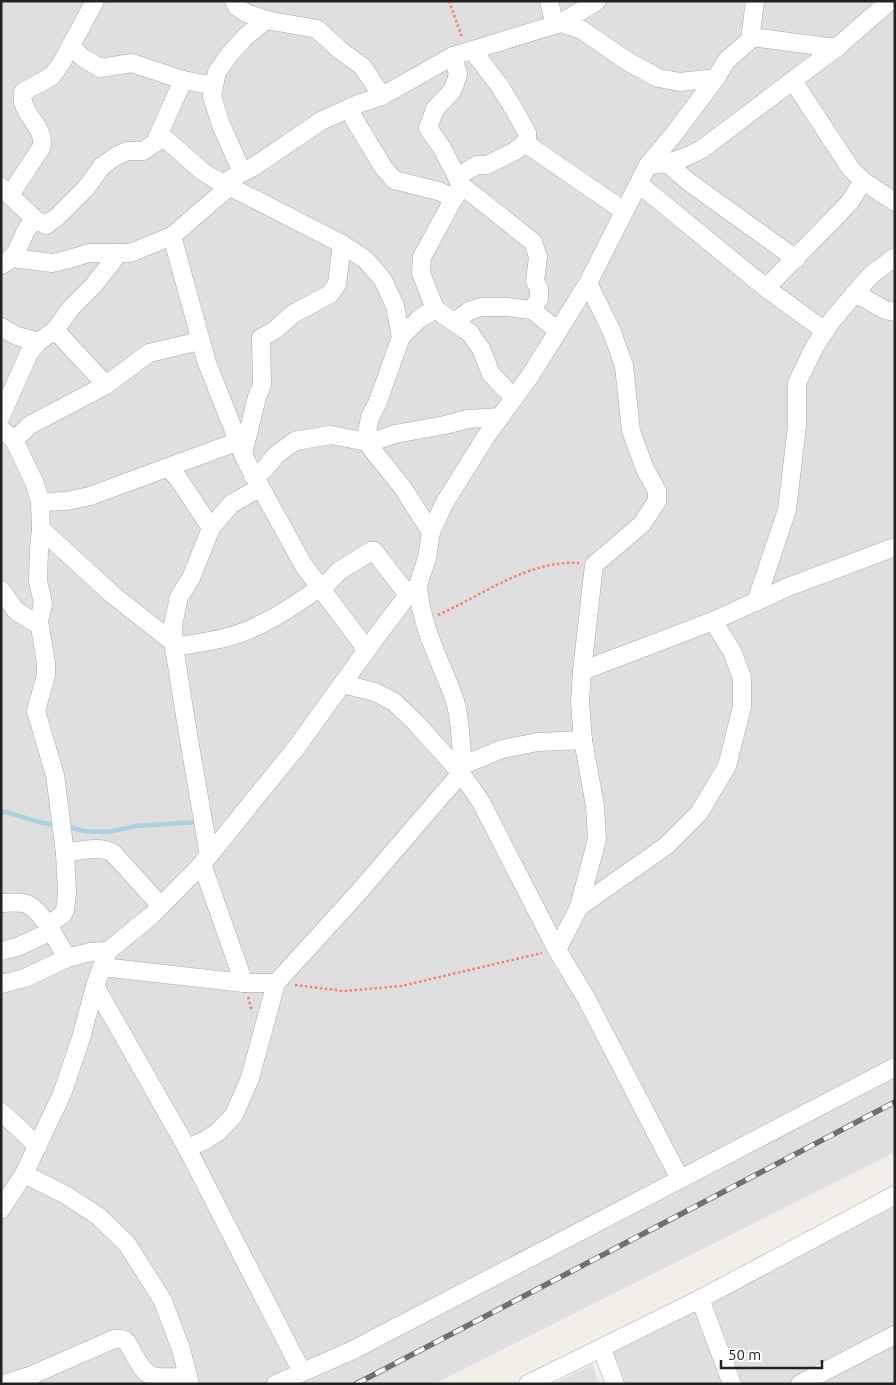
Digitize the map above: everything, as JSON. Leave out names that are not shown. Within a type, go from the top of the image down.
[{"type":"street","points":[[95,1],[62,62],[52,76],[24,92],[22,96],[30,118],[41,132],[43,142],[41,148],[6,191],[36,220],[46,225],[58,218],[86,188],[102,166],[116,156],[127,151],[143,151],[161,140],[168,141],[202,171],[342,244],[366,260],[384,280],[395,306],[401,337]]},
{"type":"street","points":[[234,1],[237,7],[246,13],[266,20],[317,29],[341,51],[362,66],[382,96]]},
{"type":"street","points":[[549,1],[558,24]]},
{"type":"street","points":[[6,262],[52,263],[88,253],[130,253],[172,236],[242,172],[253,167],[321,121],[382,96],[464,54],[558,24],[596,1]]},
{"type":"street","points":[[2,1205],[24,1174],[62,1094],[105,959],[161,906],[206,859],[296,748],[413,590],[427,558],[431,532],[445,502],[500,417],[530,376],[588,283],[648,165],[716,78],[726,61],[745,45],[751,37],[754,1]]},
{"type":"street","points":[[648,165],[668,164],[702,149],[836,48],[890,1]]},
{"type":"street","points":[[242,172],[221,125],[212,96],[218,72],[229,55],[245,37],[266,20]]},
{"type":"street","points":[[558,24],[582,30],[627,61],[658,78],[680,82],[716,78]]},
{"type":"street","points":[[751,37],[836,48]]},
{"type":"street","points":[[71,46],[82,57],[100,68],[132,63],[183,80],[214,86]]},
{"type":"street","points":[[464,54],[499,85],[514,109],[528,138],[515,151],[489,164],[477,164],[458,187],[422,257],[421,273],[435,309],[470,333],[481,349],[492,374],[514,398]]},
{"type":"street","points":[[464,54],[452,91],[435,109],[428,128],[442,148],[458,187],[533,242],[538,257],[535,281],[539,289],[539,299],[532,310]]},
{"type":"street","points":[[155,143],[183,80]]},
{"type":"street","points":[[793,81],[851,169],[863,181],[895,202]]},
{"type":"street","points":[[348,109],[383,167],[394,180],[438,191],[458,187]]},
{"type":"street","points":[[525,143],[624,211]]},
{"type":"street","points":[[668,164],[689,182],[796,259]]},
{"type":"street","points":[[766,288],[849,203],[863,181]]},
{"type":"street","points":[[639,184],[766,288],[825,331]]},
{"type":"street","points":[[6,262],[18,251],[29,225],[36,220]]},
{"type":"street","points":[[172,236],[207,363],[256,482],[304,566],[367,650]]},
{"type":"street","points":[[241,447],[262,385],[261,338],[275,330],[293,314],[330,294],[337,284],[342,244]]},
{"type":"street","points":[[1,416],[30,354],[38,342],[55,330],[71,308],[93,286],[119,253]]},
{"type":"street","points":[[756,602],[787,510],[797,426],[797,383],[811,352],[825,331],[872,275],[895,257]]},
{"type":"street","points":[[557,950],[579,907],[597,840],[580,702],[594,565],[642,524],[657,501],[657,491],[631,431],[624,366],[612,332],[588,283]]},
{"type":"street","points":[[855,293],[885,310],[895,312]]},
{"type":"street","points":[[455,322],[469,311],[492,306],[532,310],[557,330]]},
{"type":"street","points":[[431,532],[403,488],[369,441],[367,432],[370,417],[377,404],[401,337],[419,319],[435,309]]},
{"type":"street","points":[[55,330],[106,385]]},
{"type":"street","points":[[5,336],[38,342]]},
{"type":"street","points":[[1,951],[17,947],[50,928],[65,910],[67,893],[65,853],[55,775],[36,711],[46,675],[46,663],[39,625],[39,616],[43,603],[38,581],[38,549],[41,529],[40,502],[34,484],[8,434],[30,425],[106,385],[150,353],[200,342]]},
{"type":"street","points":[[244,983],[206,859],[174,645],[173,625],[179,597],[191,578],[211,528],[231,504],[256,482],[276,454],[295,441],[331,435],[369,441],[468,419],[500,417]]},
{"type":"street","points":[[40,502],[67,501],[90,496],[168,468],[241,447]]},
{"type":"street","points":[[168,468],[178,478],[211,528]]},
{"type":"street","points":[[41,529],[113,595],[174,645],[226,638],[267,621],[320,589],[339,571],[370,551],[374,551],[413,590],[423,622],[454,699],[460,725],[462,769]]},
{"type":"street","points":[[582,672],[713,621],[788,588],[895,547]]},
{"type":"street","points":[[1,590],[16,611],[39,625]]},
{"type":"street","points":[[579,907],[666,846],[699,813],[727,766],[742,708],[742,678],[732,651],[713,621]]},
{"type":"street","points":[[343,684],[375,692],[394,702],[462,769],[557,950],[585,996],[680,1179]]},
{"type":"street","points":[[187,1148],[218,1132],[234,1115],[250,1078],[276,983],[358,893],[462,769],[502,749],[538,742],[584,740]]},
{"type":"street","points":[[65,853],[98,849],[113,852],[161,906]]},
{"type":"street","points":[[1,903],[23,902],[30,904],[50,928],[67,958]]},
{"type":"street","points":[[2,980],[25,978],[67,958],[90,952],[105,959],[244,983],[276,983]]},
{"type":"street","points":[[95,986],[187,1148],[302,1372]]},
{"type":"street","points":[[276,1384],[353,1350],[895,1067]]},
{"type":"street","points":[[1,1112],[38,1146]]},
{"type":"street","points":[[4,1384],[33,1379],[119,1338],[127,1342],[143,1371],[148,1375],[157,1378],[189,1380],[181,1349],[163,1301],[127,1244],[98,1216],[66,1194],[24,1174]]},
{"type":"street","points":[[528,1384],[700,1299],[895,1195]]},
{"type":"street","points":[[700,1299],[732,1384]]},
{"type":"street","points":[[800,1384],[895,1334]]},
{"type":"street","points":[[602,1349],[615,1384]]},
{"type":"path","points":[[449,1],[460,28],[464,54]]},
{"type":"path","points":[[423,622],[459,606],[516,576],[541,567],[562,562],[594,565]]},
{"type":"path","points":[[276,983],[344,990],[401,986],[557,950]]},
{"type":"shaded area","points":[[1,1],[895,1],[895,1152],[434,1384],[1,1384]]},
{"type":"shaded area","points":[[895,1205],[895,1384],[622,1384],[609,1353]]},
{"type":"shaded area","points":[[592,1364],[599,1384],[554,1384]]},
{"type":"waterway","points":[[1,813],[6,812],[42,823],[58,825]]},
{"type":"waterway","points":[[65,826],[84,831],[108,832],[136,826],[197,822]]},
{"type":"railway","points":[[356,1384],[895,1102]]}]
